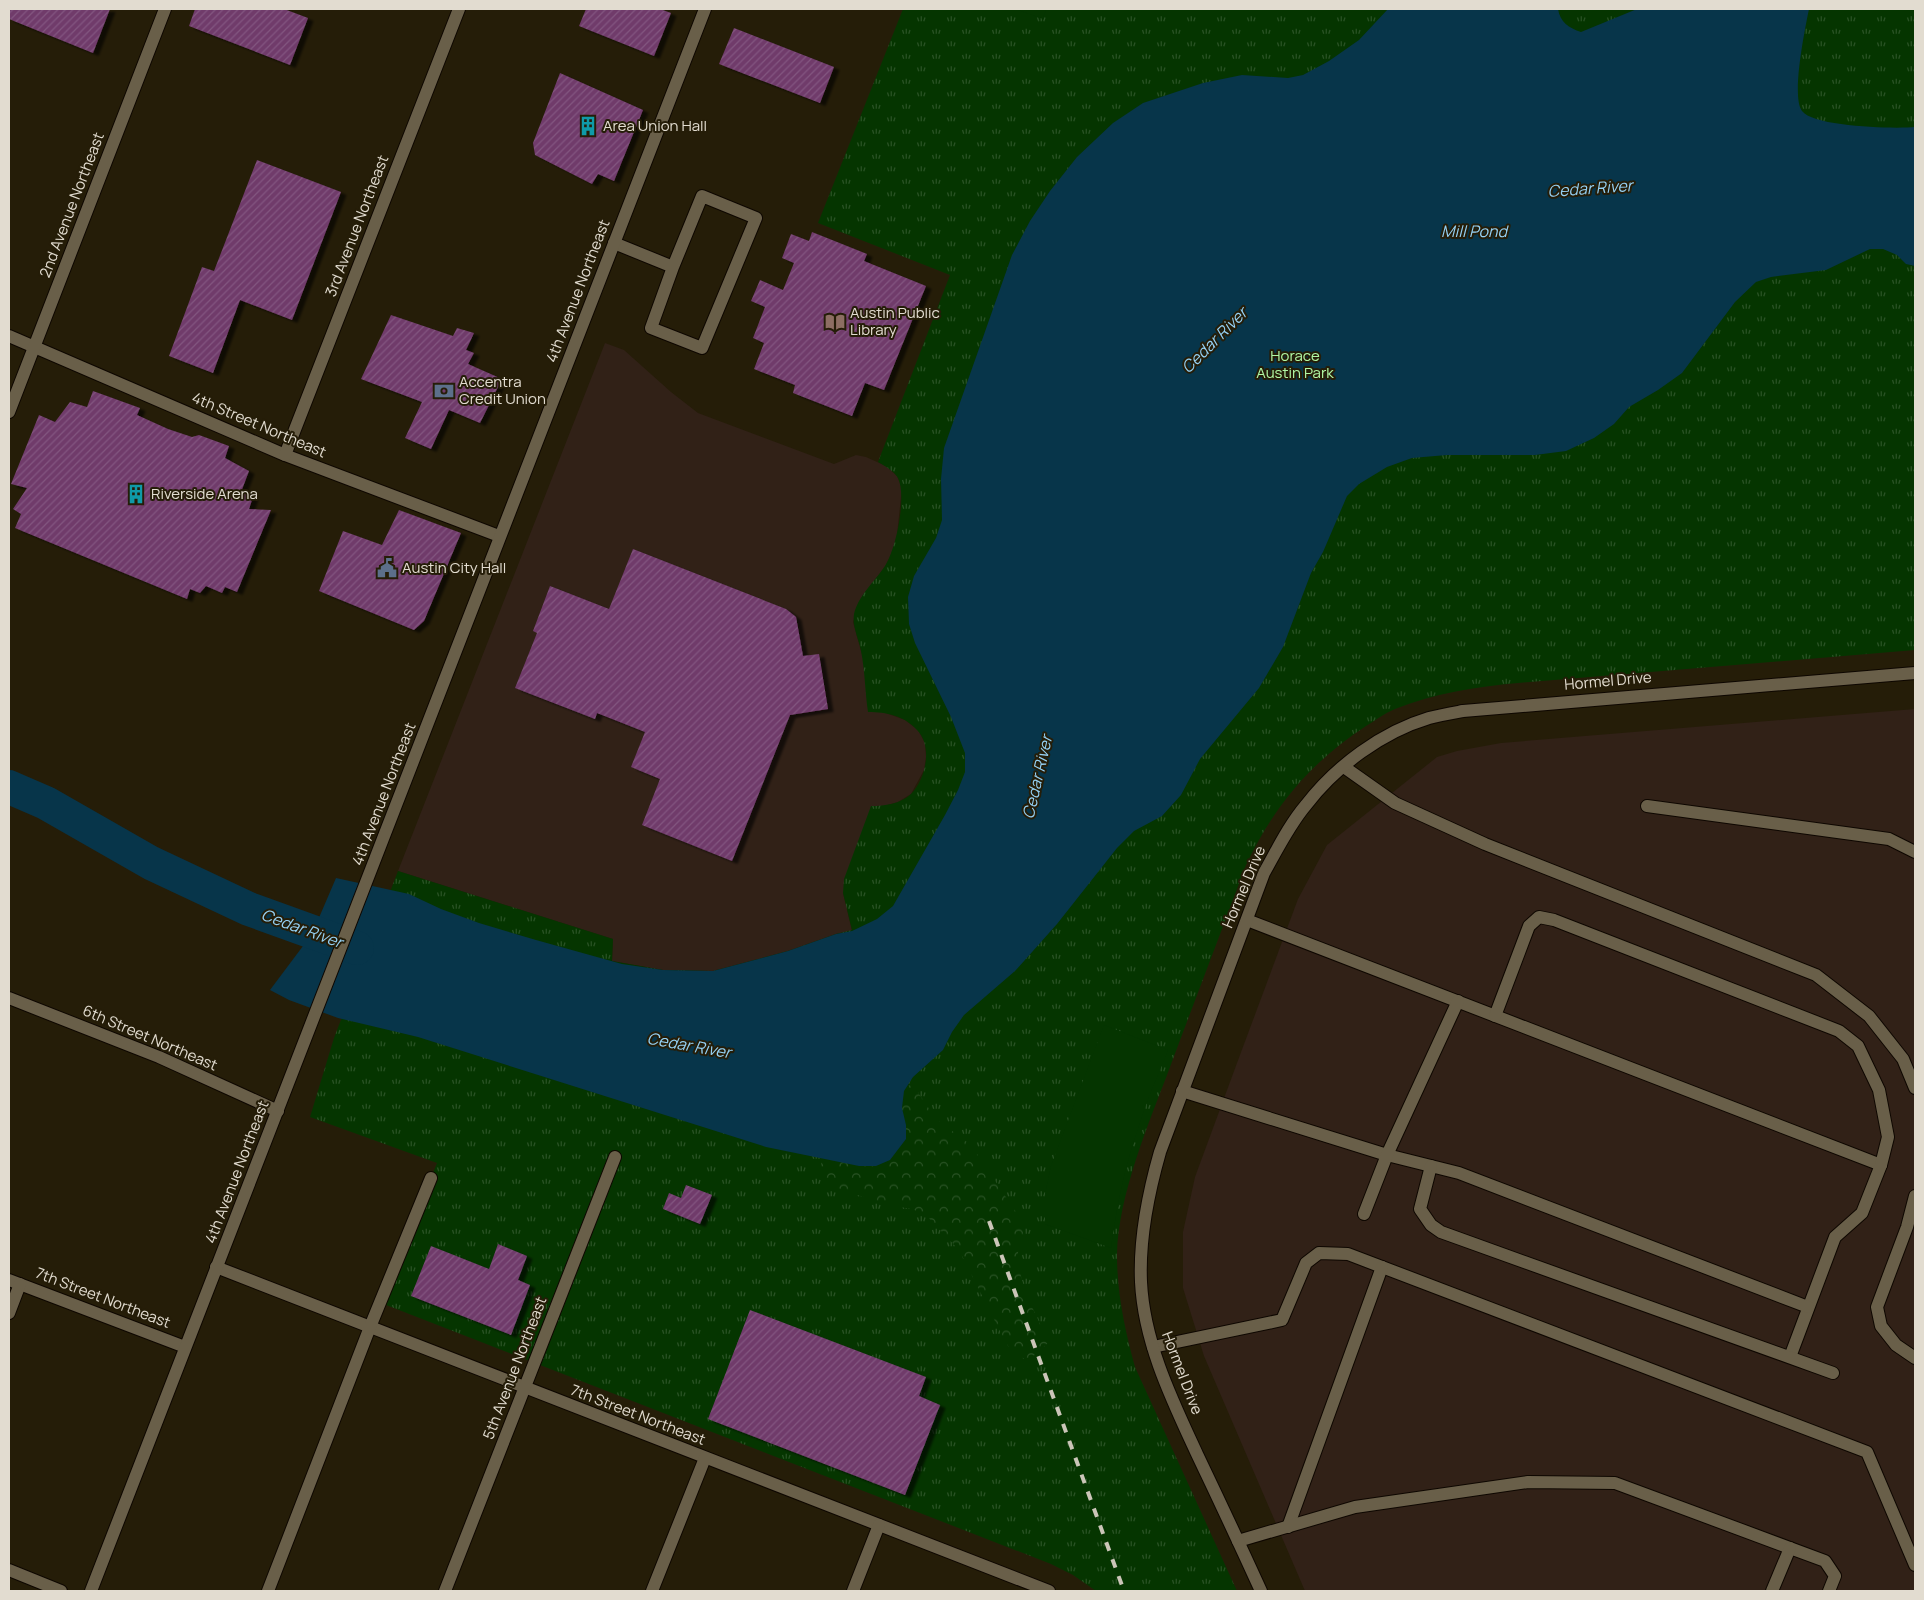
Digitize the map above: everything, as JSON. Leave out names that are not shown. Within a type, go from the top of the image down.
[{"type":"street","name":"2nd Avenue Northeast","points":[[9,412],[165,9]]},
{"type":"street","name":"3rd Avenue Northeast","points":[[285,455],[458,9]]},
{"type":"street","name":"4th Avenue Northeast","points":[[91,1591],[380,851],[499,536],[705,9]]},
{"type":"street","points":[[702,196],[756,218],[702,348],[651,328],[674,267],[702,196]]},
{"type":"street","points":[[614,243],[674,267]]},
{"type":"street","name":"4th Street Northeast","points":[[9,336],[285,455],[499,536]]},
{"type":"street","name":"Hormel Drive","points":[[1261,1591],[1179,1414],[1153,1347],[1141,1282],[1144,1222],[1149,1190],[1160,1152],[1264,874],[1305,805],[1328,780],[1357,755],[1392,734],[1428,718],[1463,711],[1915,673]]},
{"type":"street","points":[[1344,766],[1395,803],[1485,844],[1816,975],[1869,1016],[1903,1059],[1915,1088]]},
{"type":"street","points":[[1647,806],[1889,839],[1915,852]]},
{"type":"street","points":[[1495,1016],[1529,926],[1539,918],[1554,920],[1839,1031],[1858,1046],[1879,1090],[1888,1137],[1881,1165],[1862,1213],[1834,1237],[1790,1356]]},
{"type":"street","points":[[1247,920],[1881,1165]]},
{"type":"street","name":"6th Street Northeast","points":[[9,998],[159,1057],[278,1110]]},
{"type":"street","points":[[1364,1214],[1387,1155],[1458,1001]]},
{"type":"street","points":[[1182,1091],[1387,1155],[1459,1173],[1808,1307]]},
{"type":"street","name":"5th Avenue Northeast","points":[[445,1591],[615,1157]]},
{"type":"street","points":[[1431,1166],[1420,1209],[1431,1225],[1441,1232],[1833,1373]]},
{"type":"street","points":[[268,1591],[370,1327],[431,1178]]},
{"type":"street","points":[[1915,1196],[1907,1227],[1877,1307],[1881,1326],[1896,1345],[1915,1358]]},
{"type":"street","points":[[1153,1347],[1282,1320],[1306,1263],[1319,1253],[1348,1254],[1867,1452],[1915,1565]]},
{"type":"street","name":"7th Street Northeast","points":[[216,1267],[1049,1591]]},
{"type":"street","points":[[1288,1526],[1382,1267]]},
{"type":"street","points":[[9,1313],[14,1282]]},
{"type":"street","name":"7th Street Northeast","points":[[14,1282],[185,1347]]},
{"type":"street","points":[[652,1591],[705,1458]]},
{"type":"street","points":[[1238,1541],[1355,1507],[1528,1482],[1615,1483],[1825,1561],[1835,1576],[1829,1591]]},
{"type":"street","points":[[853,1591],[879,1525]]},
{"type":"street","points":[[1772,1591],[1790,1548]]},
{"type":"street","points":[[9,1570],[61,1591]]},
{"type":"shaded area","points":[[605,343],[624,350],[671,392],[698,413],[834,464],[856,455],[866,457],[886,466],[897,476],[902,488],[897,535],[893,550],[886,565],[859,602],[853,622],[861,651],[883,712],[905,720],[918,730],[925,743],[926,757],[924,770],[911,794],[898,802],[884,806],[843,893],[852,931],[836,934],[788,951],[713,971],[663,970],[612,961],[613,939],[398,871]]},
{"type":"shaded area","points":[[1915,709],[1915,1591],[1305,1591],[1204,1356],[1183,1288],[1183,1232],[1195,1177],[1298,899],[1327,845],[1437,757],[1457,751],[1501,743]]},
{"type":"green space","name":"Horace Austin Park","points":[[903,9],[1915,9],[1915,650],[1502,685],[1471,689],[1410,703],[1391,711],[1366,726],[1346,740],[1311,770],[1269,823],[1246,865],[1136,1160],[1123,1208],[1117,1255],[1118,1284],[1122,1312],[1135,1367],[1237,1591],[1096,1591],[1073,1575],[1051,1564],[381,1303],[437,1163],[310,1117],[334,1038],[398,871],[613,939],[612,961],[663,970],[713,971],[788,951],[852,930],[843,893],[844,879],[871,806],[892,804],[911,794],[921,780],[926,762],[925,745],[922,737],[912,725],[895,716],[868,712],[862,659],[854,614],[859,601],[885,566],[893,548],[901,510],[900,487],[896,475],[878,462],[950,275],[818,223]]},
{"type":"green space","points":[[1015,9],[1046,9],[1043,19]]},
{"type":"green space","points":[[1104,1025],[1168,1050],[1127,1163],[1111,1248],[1045,1224],[1045,1194],[1051,1166]]},
{"type":"green space","points":[[913,1085],[936,1119],[971,1145],[1024,1224],[1025,1235],[1018,1253],[1021,1276],[1024,1288],[1049,1342],[1028,1361],[1012,1352],[959,1250],[926,1215],[912,1209],[894,1206],[844,1191],[821,1179],[820,1167],[829,1142],[890,1088]]},
{"type":"water","name":"Mill Pond","points":[[1388,9],[1558,9],[1561,18],[1566,24],[1581,32],[1637,9],[1809,9],[1798,77],[1799,103],[1802,111],[1822,121],[1838,124],[1891,128],[1915,127],[1915,266],[1906,264],[1897,255],[1883,249],[1870,249],[1826,270],[1771,277],[1756,282],[1735,302],[1682,373],[1629,407],[1614,424],[1594,438],[1566,451],[1535,455],[1447,455],[1412,458],[1387,467],[1359,484],[1347,496],[1323,552],[1311,573],[1283,647],[1259,688],[1200,759],[1181,795],[1162,816],[1134,831],[1117,848],[1057,924],[1015,971],[964,1015],[952,1032],[943,1050],[913,1077],[904,1091],[902,1108],[906,1125],[906,1139],[890,1160],[876,1166],[859,1166],[766,1147],[418,1037],[338,1018],[289,1000],[270,990],[312,934],[336,878],[409,894],[441,909],[479,923],[536,940],[622,964],[663,970],[713,971],[788,951],[836,934],[852,931],[877,919],[893,906],[945,815],[965,772],[965,753],[951,717],[915,643],[909,624],[908,597],[914,576],[936,538],[942,520],[941,479],[944,448],[1012,255],[1030,221],[1050,191],[1077,157],[1113,123],[1143,103],[1203,83],[1242,75],[1288,78],[1303,75],[1329,61],[1359,40]]},
{"type":"building","points":[[9,9],[110,9],[93,53],[9,19]]},
{"type":"building","points":[[195,9],[284,9],[308,18],[290,65],[189,26]]},
{"type":"building","points":[[586,9],[660,9],[671,13],[654,56],[579,26]]},
{"type":"building","points":[[734,28],[834,67],[820,103],[719,64]]},
{"type":"building","name":"Area Union Hall","points":[[560,73],[643,110],[614,181],[598,174],[592,184],[535,155],[533,143]]},
{"type":"building","points":[[257,160],[341,192],[292,320],[240,300],[213,373],[169,356],[202,267],[214,271]]},
{"type":"building","name":"Austin Public Library","points":[[812,232],[867,254],[864,261],[926,286],[884,390],[865,383],[852,416],[793,393],[795,385],[754,369],[764,343],[753,338],[765,307],[751,301],[760,280],[783,290],[794,263],[782,258],[791,234],[809,241]]},
{"type":"building","name":"Accentra Credit Union","points":[[391,315],[453,336],[457,328],[474,333],[466,350],[474,353],[468,364],[502,379],[480,423],[449,410],[431,449],[405,438],[422,402],[361,379]]},
{"type":"building","name":"Riverside Arena","points":[[93,391],[140,408],[137,415],[168,429],[192,437],[199,435],[229,446],[225,458],[249,471],[241,492],[253,497],[249,509],[271,510],[237,592],[225,587],[222,593],[206,586],[200,593],[190,589],[187,599],[15,528],[21,514],[13,509],[27,488],[11,484],[39,415],[55,422],[70,402],[87,407]]},
{"type":"building","name":"Austin City Hall","points":[[399,510],[461,533],[424,621],[414,630],[319,591],[343,531],[382,545]]},
{"type":"building","points":[[633,549],[786,609],[796,617],[803,656],[819,654],[828,709],[790,715],[732,861],[642,825],[660,779],[631,767],[645,732],[597,713],[595,719],[515,688],[537,633],[533,631],[550,586],[609,609]]},
{"type":"building","points":[[686,1185],[712,1195],[700,1224],[663,1209],[669,1193],[681,1198]]},
{"type":"building","points":[[498,1244],[527,1256],[518,1280],[530,1285],[511,1335],[411,1296],[431,1246],[489,1269]]},
{"type":"building","points":[[750,1310],[926,1377],[919,1396],[940,1405],[905,1495],[708,1419]]},
{"type":"waterway","name":"Cedar River","points":[[9,787],[46,803],[151,863],[249,909],[357,948]]},
{"type":"railway","points":[[989,1221],[1124,1591]]},
{"type":"place","name":"Area Union Hall","points":[[588,126]]},
{"type":"place","name":"Austin Public Library","points":[[835,322]]},
{"type":"place","name":"Accentra Credit Union","points":[[444,391]]},
{"type":"place","name":"Riverside Arena","points":[[136,494]]},
{"type":"place","name":"Austin City Hall","points":[[387,568]]}]
